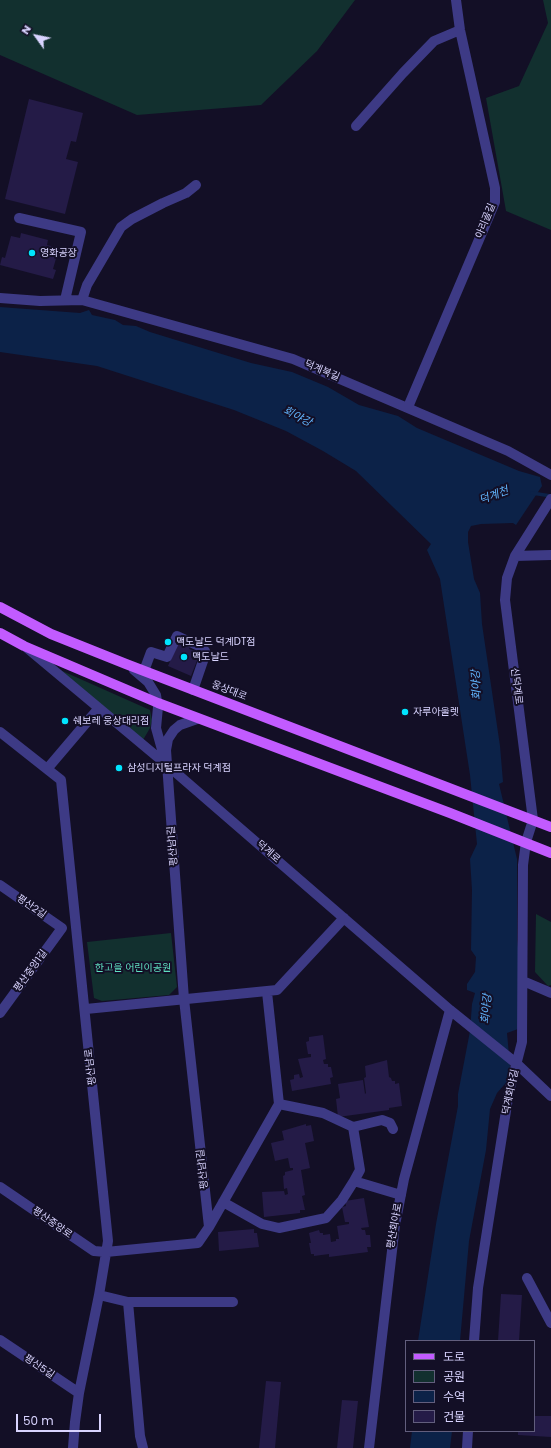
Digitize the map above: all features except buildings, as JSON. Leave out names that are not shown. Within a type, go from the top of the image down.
[{"type":"main road","name":"웅상대로","points":[[1,611],[51,634],[192,690],[453,791],[533,820]]},
{"type":"main road","points":[[0,633],[24,646],[197,719],[450,813],[551,853]]},
{"type":"main road","points":[[533,820],[551,827]]},
{"type":"street","name":"아리골길","points":[[408,407],[495,202],[495,188],[460,30],[456,0]]},
{"type":"street","points":[[356,126],[403,73],[434,41],[460,30]]},
{"type":"street","points":[[82,300],[87,285],[121,227],[153,208],[186,193],[196,185]]},
{"type":"street","points":[[19,218],[81,232],[65,300]]},
{"type":"street","name":"덕계북길","points":[[0,298],[82,300],[293,359],[508,451],[551,475]]},
{"type":"street","name":"신덕계로","points":[[521,840],[533,820],[506,600],[507,578],[515,556],[528,533],[551,499]]},
{"type":"street","points":[[515,556],[551,555]]},
{"type":"street","points":[[144,671],[151,652],[167,657],[177,636],[201,647],[205,651],[204,658],[192,690]]},
{"type":"street","name":"덕계로","points":[[24,646],[167,765],[453,1013],[514,1062]]},
{"type":"street","points":[[126,664],[152,687],[158,703],[156,728],[167,765]]},
{"type":"street","points":[[47,769],[98,709]]},
{"type":"street","points":[[167,765],[166,750],[168,739],[174,730],[180,725],[197,719]]},
{"type":"street","name":"평산남로","points":[[0,732],[61,780],[86,1009],[108,1241],[99,1296],[74,1422],[73,1448]]},
{"type":"street","name":"평산남1길","points":[[167,765],[184,999],[210,1227]]},
{"type":"street","name":"덕계회야길","points":[[474,1340],[478,1288],[509,1092],[514,1062],[522,1042],[523,865],[521,840]]},
{"type":"street","name":"평산2길","points":[[0,885],[62,928]]},
{"type":"street","points":[[86,1009],[277,990],[344,918]]},
{"type":"street","points":[[62,928],[77,927]]},
{"type":"street","name":"평산중앙1길","points":[[0,1013],[62,928]]},
{"type":"street","points":[[523,981],[551,993]]},
{"type":"street","points":[[106,1252],[198,1243],[210,1227],[279,1104],[267,992]]},
{"type":"street","name":"평산회야로","points":[[369,1448],[388,1276],[401,1195],[453,1013]]},
{"type":"street","points":[[514,1062],[551,1096]]},
{"type":"street","points":[[279,1104],[323,1113],[354,1127],[382,1120],[390,1123],[393,1129]]},
{"type":"street","points":[[223,1202],[262,1224],[279,1228],[326,1218],[342,1200],[360,1170],[354,1127]]},
{"type":"street","points":[[354,1181],[401,1195]]},
{"type":"street","name":"평산중앙로","points":[[0,1187],[90,1250],[106,1252]]},
{"type":"street","points":[[527,1278],[551,1323]]},
{"type":"street","points":[[99,1296],[128,1302],[233,1302]]},
{"type":"street","points":[[128,1302],[140,1436],[143,1448]]},
{"type":"street","name":"평산5길","points":[[0,1340],[79,1393]]},
{"type":"street","points":[[467,1448],[468,1432]]},
{"type":"green space","points":[[0,0],[355,0],[317,51],[261,105],[137,115],[0,55]]},
{"type":"green space","points":[[543,0],[551,0],[551,230],[506,211],[486,98],[519,86],[548,23]]},
{"type":"green space","points":[[60,670],[150,710],[152,720],[150,728],[143,740]]},
{"type":"green space","points":[[536,914],[551,922],[551,985],[548,986],[535,972]]},
{"type":"green space","name":"한고을 어린이공원","points":[[171,933],[177,987],[169,995],[102,1001],[94,998],[87,942]]},
{"type":"water","name":"회야강","points":[[0,307],[80,313],[89,310],[92,315],[115,320],[123,325],[136,326],[150,332],[251,363],[292,372],[328,387],[359,405],[398,416],[417,428],[519,471],[540,477],[542,486],[516,525],[513,523],[481,524],[471,526],[468,532],[468,542],[474,579],[480,593],[482,624],[500,746],[503,782],[499,784],[517,859],[517,939],[520,965],[518,1029],[507,1033],[511,1077],[497,1093],[490,1109],[486,1150],[469,1241],[460,1340],[418,1340],[436,1224],[470,1031],[472,1004],[475,993],[467,990],[467,984],[475,972],[476,957],[471,950],[472,890],[470,859],[477,844],[470,775],[440,579],[427,550],[431,544],[356,471],[286,431],[234,410],[97,366],[0,352]]},
{"type":"water","points":[[412,1432],[452,1432],[450,1448],[410,1448]]},
{"type":"waterway","name":"덕계천","points":[[532,493],[551,496]]},
{"type":"place","name":"영화공장","points":[[32,253]]},
{"type":"place","name":"맥도날드 덕계DT점","points":[[168,642]]},
{"type":"place","name":"맥도날드","points":[[184,657]]},
{"type":"place","name":"자루아울렛","points":[[405,712]]},
{"type":"place","name":"쉐보레 웅상대리점","points":[[65,721]]},
{"type":"place","name":"삼성디지털프라자 덕계점","points":[[119,768]]}]
